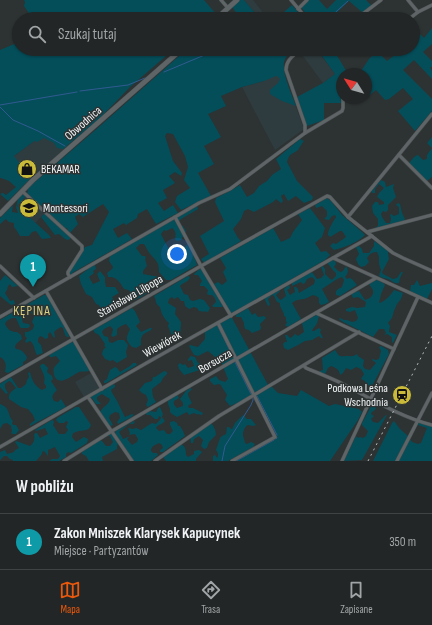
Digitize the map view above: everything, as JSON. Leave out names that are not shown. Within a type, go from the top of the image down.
[{"type":"main road","points":[[224,12],[237,0]]},
{"type":"main road","name":"Obwodnica","points":[[0,214],[22,191],[66,151],[174,56]]},
{"type":"street","points":[[221,0],[228,8]]},
{"type":"street","points":[[291,0],[300,12]]},
{"type":"street","points":[[298,9],[307,0]]},
{"type":"street","points":[[365,12],[381,0]]},
{"type":"street","points":[[408,0],[418,12],[432,5]]},
{"type":"street","points":[[294,56],[288,62],[286,70],[305,125],[306,133]]},
{"type":"street","points":[[0,317],[174,217],[230,189],[306,133],[342,111],[343,104]]},
{"type":"street","points":[[432,114],[348,216],[393,253],[432,271]]},
{"type":"street","points":[[399,155],[432,188]]},
{"type":"street","points":[[22,191],[82,246],[82,250],[68,272],[70,277]]},
{"type":"street","name":"Stanisława Lilpopa","points":[[0,381],[327,196],[330,197],[348,216]]},
{"type":"street","points":[[367,232],[432,215]]},
{"type":"street","points":[[174,217],[231,316]]},
{"type":"street","name":"Wiewiórek","points":[[0,447],[372,236]]},
{"type":"street","points":[[333,258],[432,303]]},
{"type":"street","points":[[0,266],[34,298]]},
{"type":"street","name":"Borsucza","points":[[64,461],[112,431],[376,278]]},
{"type":"street","points":[[46,291],[102,389]]},
{"type":"street","points":[[342,461],[418,297]]},
{"type":"street","points":[[316,313],[394,349]]},
{"type":"street","points":[[218,323],[275,436],[274,438],[232,461]]},
{"type":"street","points":[[155,461],[219,416],[359,332]]},
{"type":"street","points":[[304,366],[394,411],[432,425]]},
{"type":"street","points":[[397,461],[432,393]]},
{"type":"street","points":[[88,397],[132,461]]},
{"type":"shaded area","points":[[24,0],[204,0],[214,12],[28,12],[24,6]]},
{"type":"shaded area","points":[[240,0],[244,0],[254,12],[236,12],[232,7]]},
{"type":"shaded area","points":[[244,0],[253,0],[262,12],[254,12]]},
{"type":"shaded area","points":[[309,0],[319,0],[327,9],[336,0],[366,0],[372,6],[364,12],[362,12],[349,1],[337,12],[305,12],[301,7]]},
{"type":"shaded area","points":[[292,5],[298,12],[284,12]]},
{"type":"shaded area","points":[[432,28],[432,44],[423,52],[432,61],[432,67],[430,67],[432,71],[432,79],[414,60],[403,70],[432,99],[432,111],[415,131],[398,111],[413,99],[403,88],[389,99],[385,100],[376,90],[372,93],[372,68],[363,68],[372,56],[382,56],[387,61],[393,56],[420,56],[420,34],[424,38]]},
{"type":"shaded area","points":[[12,45],[12,56],[166,56],[130,87],[101,117],[63,149],[57,148],[54,143],[44,138],[37,142],[33,142],[14,156],[27,173],[33,172],[35,174],[8,201],[0,194],[3,193],[6,195],[16,187],[9,181],[0,178],[0,50]]},
{"type":"shaded area","points":[[179,56],[287,56],[284,64],[285,76],[296,106],[282,101],[270,94],[270,90],[278,83],[280,79],[276,76],[242,87],[221,96],[226,106],[208,114],[221,137],[204,146],[214,164],[198,173],[211,196],[181,210],[175,202],[177,196],[190,188],[184,180],[188,167],[185,156],[173,134],[167,133],[165,136],[173,161],[182,173],[181,176],[175,172],[169,176],[175,183],[163,190],[167,198],[158,203],[164,211],[173,205],[178,213],[156,224],[147,209],[138,214],[137,218],[126,225],[124,223],[113,229],[118,238],[127,233],[132,239],[70,275],[69,273],[85,247],[92,245],[109,212],[103,204],[83,217],[79,214],[75,217],[78,224],[70,233],[67,230],[68,229],[44,209],[44,206],[39,205],[27,194],[28,188]]},
{"type":"shaded area","points":[[303,56],[321,56],[335,74],[323,83]]},
{"type":"shaded area","points":[[322,56],[337,56],[344,68],[336,68],[336,103],[324,103],[324,120],[307,126],[297,97],[323,83],[335,74]]},
{"type":"shaded area","points":[[280,64],[304,129],[275,150],[242,87],[264,81]]},
{"type":"shaded area","points":[[46,135],[67,145],[70,148],[36,177],[32,172],[27,174],[13,157],[33,142]]},
{"type":"shaded area","points":[[432,137],[432,148],[427,143]]},
{"type":"shaded area","points":[[300,139],[304,141],[298,150],[290,155],[287,162],[297,181],[313,197],[312,200],[304,203],[296,196],[288,201],[284,194],[281,196],[283,201],[281,203],[276,199],[254,212],[248,209],[244,211],[241,219],[233,229],[241,241],[204,263],[201,259],[209,254],[200,236],[224,221],[215,202],[216,198],[240,185],[247,197],[254,193],[259,186],[281,169],[276,159]]},
{"type":"shaded area","points":[[432,148],[432,177],[427,181],[409,164],[415,156],[418,155],[423,160],[427,159],[427,155]]},
{"type":"shaded area","points":[[381,180],[385,182],[386,187],[394,184],[393,188],[396,197],[388,205],[388,210],[386,212],[383,211],[381,214],[382,217],[386,223],[390,223],[391,214],[394,216],[399,214],[399,207],[396,205],[398,203],[400,204],[405,219],[404,221],[371,230],[378,226],[378,219],[373,213],[372,206],[375,202],[378,202],[379,205],[384,204],[384,202],[377,197],[384,188],[379,184],[375,189],[375,193],[371,192]]},
{"type":"shaded area","points":[[24,193],[26,196],[17,206],[51,238],[42,239],[36,231],[32,232],[29,236],[20,236],[14,227],[14,223],[9,222],[6,219],[0,224],[0,218],[13,205],[12,212],[18,213],[16,207],[19,196]]},
{"type":"shaded area","name":"Montessori","points":[[26,196],[31,203],[33,202],[42,212],[43,211],[45,213],[35,223],[17,206]]},
{"type":"shaded area","points":[[327,198],[342,215],[365,235],[362,238],[334,250],[330,246],[346,237],[342,231],[330,237],[328,235],[336,217],[335,215],[329,220],[324,219],[327,216],[327,211],[322,206],[316,208],[315,205]]},
{"type":"shaded area","points":[[197,206],[198,209],[181,219],[177,224],[183,226],[186,231],[181,240],[177,241],[175,239],[176,236],[172,228],[166,231],[164,230],[161,234],[171,252],[180,260],[186,257],[186,245],[188,246],[197,265],[171,280],[166,280],[159,272],[158,264],[144,244],[140,244],[136,248],[142,256],[145,256],[147,266],[143,271],[143,274],[159,277],[164,283],[161,285],[158,284],[155,279],[152,279],[146,283],[151,291],[134,300],[129,290],[124,289],[116,279],[108,277],[107,273],[113,267],[109,261],[110,256]]},
{"type":"shaded area","points":[[310,208],[325,228],[322,237],[315,243],[321,252],[326,251],[330,255],[325,260],[231,314],[214,284],[218,282],[222,285],[227,281],[223,272],[226,268],[220,258],[273,228],[281,242],[290,238],[302,220],[298,214]]},
{"type":"shaded area","points":[[45,213],[70,236],[70,239],[65,239],[59,234],[55,235],[41,217]]},
{"type":"shaded area","points":[[374,241],[389,251],[389,259],[382,272],[383,274],[393,279],[397,278],[401,272],[403,272],[399,283],[394,283],[379,276],[381,270],[377,252],[369,255],[367,258],[369,262],[365,266],[361,267],[358,264],[356,259],[359,254],[356,247],[359,246],[363,253],[369,253],[374,246]]},
{"type":"shaded area","points":[[333,260],[336,264],[334,267],[338,271],[343,271],[346,266],[348,272],[345,277],[347,279],[352,279],[357,285],[340,296],[336,295],[336,291],[342,287],[344,280],[342,277],[322,289],[329,302],[321,305],[319,303],[319,298],[313,295],[295,301],[292,303],[301,319],[288,327],[285,325],[287,323],[286,317],[284,316],[280,303],[277,302],[272,295],[268,299],[270,305],[268,306],[264,298],[280,290],[276,295],[281,300],[286,296],[284,289],[289,285],[290,288],[287,290],[290,295],[295,292],[294,287],[298,289],[299,293],[314,284],[315,280],[312,277],[307,279],[303,284],[301,282],[292,286],[292,282],[312,272],[317,279],[321,278],[324,275],[321,267],[323,266],[325,269],[325,274],[332,280],[336,276],[336,273],[327,262]]},
{"type":"shaded area","points":[[95,265],[96,269],[93,271],[94,273],[89,277],[93,284],[100,281],[97,274],[100,271],[105,277],[106,287],[115,287],[119,293],[112,297],[119,308],[104,316],[99,305],[96,304],[92,297],[86,294],[79,276]]},
{"type":"shaded area","points":[[201,268],[223,306],[222,307],[212,306],[216,302],[215,298],[212,295],[207,294],[208,290],[204,286],[200,286],[202,281],[198,275],[194,275]]},
{"type":"shaded area","points":[[5,275],[18,286],[12,287],[10,284],[5,293],[10,301],[14,300],[15,304],[11,305],[0,296],[0,281]]},
{"type":"shaded area","points":[[188,276],[190,277],[188,280],[180,286],[184,294],[188,295],[190,300],[193,301],[200,299],[204,300],[210,308],[208,312],[199,311],[194,307],[189,309],[185,306],[184,301],[181,301],[178,297],[174,299],[172,297],[169,299],[168,303],[176,308],[175,314],[181,322],[180,340],[178,341],[172,336],[168,326],[169,323],[163,316],[154,296]]},
{"type":"shaded area","points":[[377,280],[385,285],[381,294],[380,303],[394,290],[403,293],[392,318],[388,323],[390,326],[389,332],[397,335],[393,343],[392,337],[387,334],[384,335],[386,333],[384,329],[379,329],[373,337],[339,319],[352,322],[356,321],[358,318],[355,310],[350,312],[346,311],[346,309],[352,307],[365,307],[366,302],[358,297],[353,298],[351,294],[359,291],[365,300],[370,298],[373,294],[373,290],[369,284]]},
{"type":"shaded area","points":[[417,280],[420,286],[432,283],[432,289],[427,299],[410,291],[411,285],[414,285]]},
{"type":"shaded area","points":[[46,295],[69,337],[65,335],[63,328],[61,327],[54,332],[54,338],[50,332],[48,334],[48,338],[45,339],[40,336],[38,342],[41,345],[43,353],[37,355],[32,342],[30,341],[26,343],[25,341],[27,338],[25,336],[25,332],[33,329],[34,325],[32,322],[34,317],[30,311],[25,312],[22,316],[23,323],[29,324],[30,326],[28,328],[21,328],[16,318],[9,319],[5,324],[6,326],[13,332],[17,332],[21,335],[22,339],[16,344],[15,347],[23,352],[27,357],[23,362],[23,365],[8,373],[5,372],[5,362],[0,357],[0,320]]},
{"type":"shaded area","points":[[132,308],[140,322],[136,326],[141,332],[152,328],[151,330],[143,335],[141,345],[136,348],[132,347],[127,341],[130,329],[126,324],[117,329],[117,335],[113,337],[111,335],[113,329],[110,326],[104,329],[102,332],[104,336],[108,337],[109,342],[112,343],[118,340],[124,340],[128,345],[126,352],[127,357],[117,363],[113,360],[110,361],[105,359],[102,354],[106,347],[104,346],[105,344],[99,335],[93,330]]},
{"type":"shaded area","points":[[248,308],[252,315],[255,313],[258,317],[264,316],[266,318],[260,324],[260,330],[252,333],[245,329],[241,317],[236,317],[236,315]]},
{"type":"shaded area","points":[[316,315],[319,317],[317,324],[312,331],[319,328],[323,338],[319,336],[312,340],[305,341],[288,350],[284,348],[283,344],[287,342],[285,335],[290,338],[295,334],[298,336],[304,332],[302,323]]},
{"type":"shaded area","points":[[231,316],[268,385],[278,393],[297,396],[301,390],[329,406],[335,404],[359,409],[362,412],[330,461],[233,461],[275,437],[254,394],[230,406],[225,400],[227,395],[220,384],[214,385],[210,381],[210,379],[216,376],[219,380],[225,382],[228,379],[221,362],[208,351],[198,356],[194,355],[189,346],[198,347],[205,339],[205,331]]},
{"type":"shaded area","points":[[73,341],[89,371],[79,372],[62,381],[56,379],[54,369],[60,361],[56,356],[50,357],[49,355]]},
{"type":"shaded area","points":[[381,346],[388,350],[389,354],[371,386],[366,385],[365,381],[361,379],[364,374],[361,369],[356,367],[351,370],[346,368],[340,375],[337,369],[331,366],[325,374],[320,372],[323,370],[322,358],[335,350],[340,356],[354,356],[357,354],[364,360],[363,366],[365,369],[370,370],[376,363],[372,359],[379,359],[381,351],[379,347]]},
{"type":"shaded area","points":[[191,356],[195,357],[198,363],[204,365],[203,369],[184,375],[179,369],[178,365],[180,363],[183,365],[185,364],[188,368],[194,366],[192,360],[188,361]]},
{"type":"shaded area","points":[[133,363],[136,363],[137,365],[104,383],[110,370],[115,367],[120,372]]},
{"type":"shaded area","points":[[42,364],[48,368],[47,372],[52,376],[53,379],[51,381],[57,390],[53,395],[54,401],[58,402],[61,399],[66,407],[30,426],[30,424],[35,420],[33,415],[28,409],[21,407],[9,399],[10,394],[16,388],[9,381],[5,384],[5,388],[8,393],[6,394],[0,387],[0,384],[11,377],[18,388],[21,388],[26,384],[29,377],[28,373],[30,372],[34,383],[42,390],[46,388],[46,386],[40,366]]},
{"type":"shaded area","points":[[164,371],[167,372],[167,374],[161,382],[152,389],[153,397],[156,402],[148,407],[146,405],[148,400],[146,395],[139,390],[145,383],[152,381],[153,377]]},
{"type":"shaded area","points":[[91,373],[99,388],[84,397],[75,382]]},
{"type":"shaded area","points":[[113,384],[115,387],[111,390],[125,417],[132,414],[134,415],[118,424],[117,422],[120,418],[119,413],[115,412],[110,415],[109,418],[113,425],[110,426],[100,412],[110,399],[102,394],[97,397],[97,400],[101,404],[96,404],[91,396]]},
{"type":"shaded area","points":[[190,388],[192,389],[188,394],[192,403],[188,406],[189,408],[193,408],[203,413],[202,415],[194,413],[189,415],[187,412],[177,417],[170,412],[168,401],[177,395],[179,398],[174,401],[174,405],[177,408],[183,406],[180,399]]},
{"type":"shaded area","points":[[373,403],[377,406],[371,414],[374,416],[371,419],[373,422],[378,423],[387,415],[362,460],[344,461],[356,436],[358,438],[363,438],[366,436],[368,431],[362,423]]},
{"type":"shaded area","points":[[0,404],[6,408],[13,421],[13,425],[16,425],[19,430],[16,434],[11,433],[11,426],[7,423],[3,424],[0,429]]},
{"type":"shaded area","points":[[76,407],[79,407],[91,425],[88,429],[73,433],[72,437],[76,442],[84,437],[88,439],[87,443],[71,453],[68,452],[66,457],[59,461],[49,461],[52,459],[58,459],[60,456],[55,447],[48,450],[48,456],[44,451],[42,452],[36,461],[13,461],[7,456],[4,456],[0,460],[0,452],[5,450],[7,454],[14,452],[19,448],[15,442],[16,441],[30,446],[34,441],[35,433],[37,433],[40,438],[48,434],[45,428],[35,430],[50,421],[53,420],[53,425],[59,434],[65,434],[68,430],[66,427],[68,422],[66,421],[64,423],[59,423],[56,420]]},
{"type":"shaded area","points":[[160,407],[163,414],[162,417],[165,421],[156,428],[159,431],[164,430],[167,434],[170,434],[173,431],[170,422],[174,421],[178,426],[180,426],[185,436],[163,452],[160,452],[163,448],[159,443],[154,446],[151,451],[153,453],[157,453],[158,455],[151,461],[134,461],[115,433],[116,431],[134,421],[135,422],[133,424],[129,424],[119,432],[123,439],[129,437],[127,439],[132,445],[137,442],[138,439],[135,434],[129,435],[130,433],[128,428],[136,428],[141,430],[152,423],[156,424],[161,417],[159,416],[158,419],[155,419],[145,413],[149,411],[156,412]]},
{"type":"shaded area","points":[[243,415],[247,419],[251,419],[256,425],[248,425],[245,428],[243,435],[245,443],[247,444],[251,442],[255,444],[253,447],[228,461],[213,461],[213,456],[215,455],[217,458],[218,457],[216,448],[220,438],[226,434],[227,427],[232,429],[235,423]]},
{"type":"shaded area","points":[[394,421],[412,442],[418,444],[421,443],[427,428],[418,425],[419,422],[432,426],[432,461],[373,461]]},
{"type":"shaded area","points":[[211,423],[215,429],[216,435],[209,442],[207,448],[204,449],[201,446],[203,440],[199,436],[194,439],[193,443],[191,443],[190,437]]},
{"type":"shaded area","points":[[111,432],[118,444],[117,449],[102,457],[103,461],[89,461],[86,456],[82,454],[82,452],[100,440],[106,446],[110,446],[113,442],[110,436],[107,435]]},
{"type":"shaded area","points":[[181,444],[185,448],[186,455],[188,457],[194,454],[194,451],[199,450],[202,452],[196,461],[166,461],[163,457]]},
{"type":"waterway","points":[[336,12],[348,1]]},
{"type":"waterway","points":[[164,72],[202,56]]},
{"type":"waterway","points":[[80,91],[128,85],[145,78]]},
{"type":"waterway","points":[[0,105],[77,92]]},
{"type":"waterway","points":[[0,107],[13,120],[38,131],[65,146]]},
{"type":"waterway","points":[[218,326],[234,359]]},
{"type":"waterway","points":[[235,362],[251,394]]},
{"type":"waterway","points":[[257,396],[277,435]]},
{"type":"waterway","points":[[222,461],[225,446],[251,405],[253,398]]},
{"type":"waterway","points":[[236,461],[274,440]]},
{"type":"railway","points":[[368,461],[432,336]]},
{"type":"place","name":"BEKAMAR","points":[[27,169]]},
{"type":"place","name":"Montessori","points":[[29,208]]},
{"type":"place","name":"Zakon Mniszek Klarysek Kapucynek","points":[[33,287]]},
{"type":"place","name":"Podkowa Leśna Wschodnia","points":[[402,395]]},
{"type":"district","name":"KĘPINA","points":[[32,310]]}]
